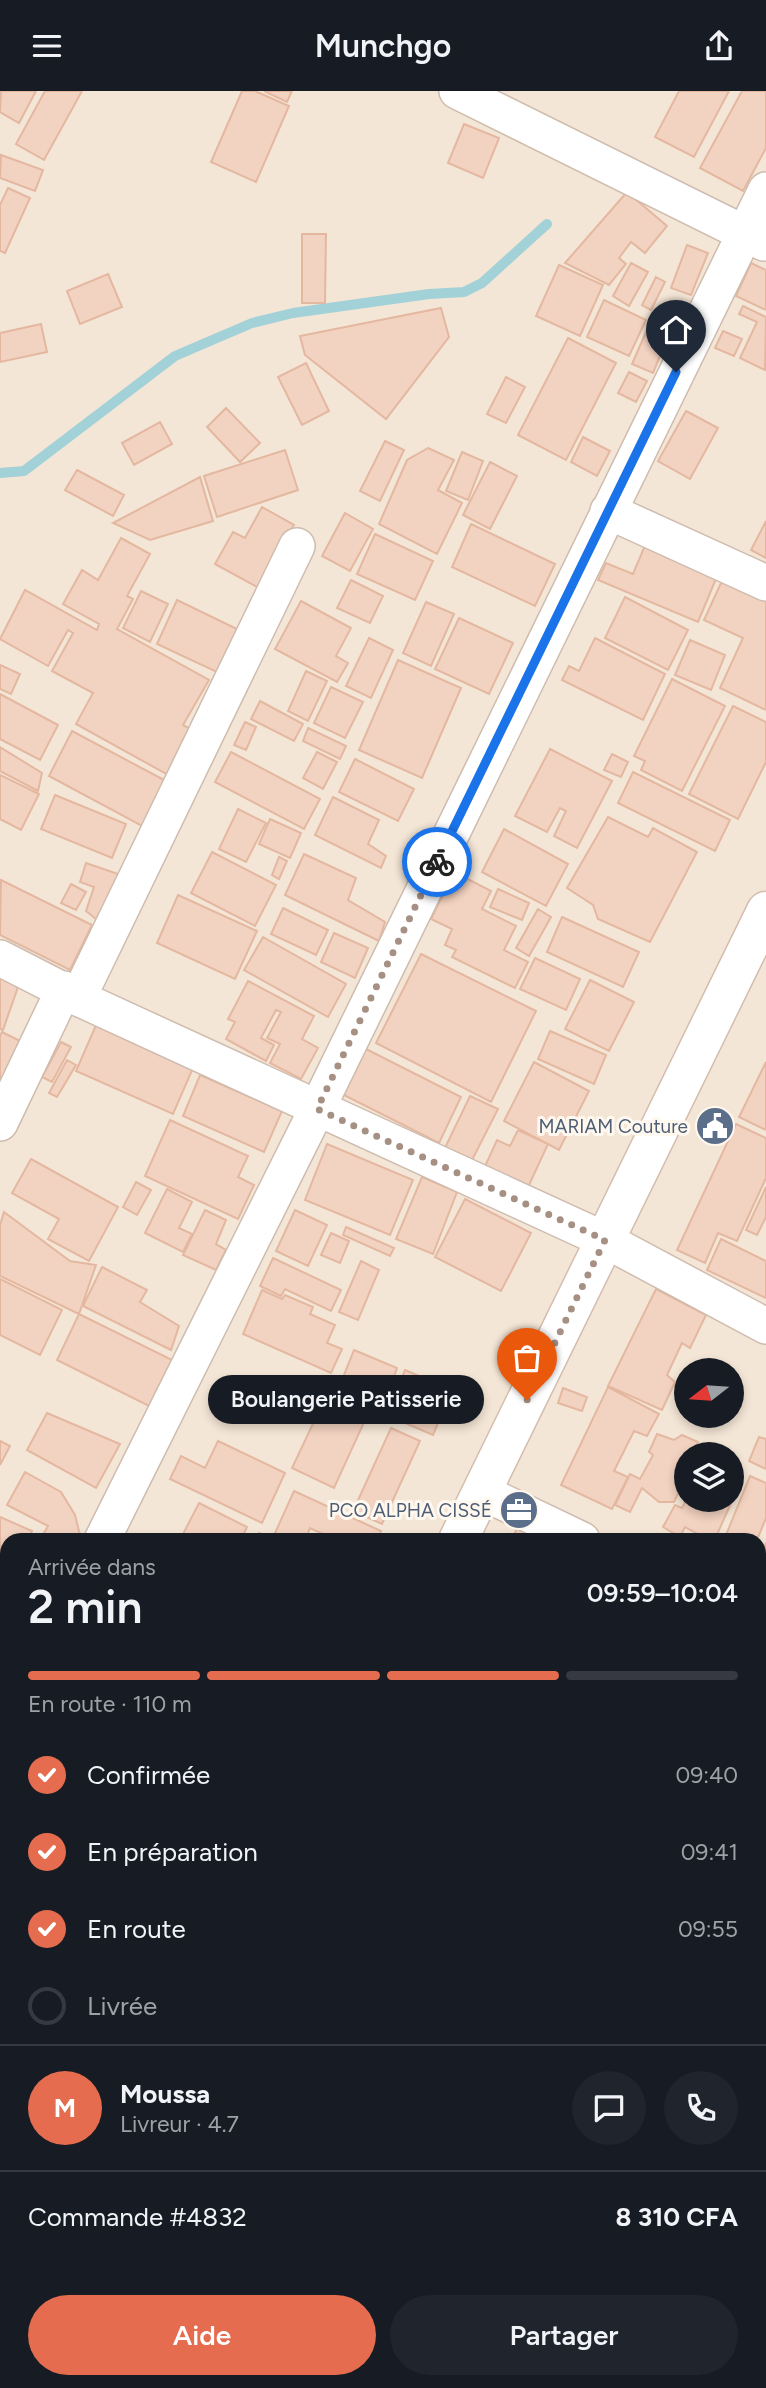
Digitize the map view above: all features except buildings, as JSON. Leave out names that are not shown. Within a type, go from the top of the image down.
[{"type":"main road","points":[[462,1533],[766,911]]},
{"type":"street","points":[[457,91],[755,239]]},
{"type":"street","points":[[105,1533],[317,1109],[608,511],[755,239],[766,190]]},
{"type":"street","points":[[608,511],[766,583]]},
{"type":"street","points":[[0,1123],[71,993],[298,546]]},
{"type":"street","points":[[0,958],[317,1109],[605,1240],[766,1327]]},
{"type":"street","points":[[482,1492],[567,1533]]},
{"type":"shaded area","points":[[0,91],[766,91],[766,1533],[0,1533]]},
{"type":"waterway","points":[[0,473],[24,471],[175,356],[252,323],[293,313],[429,294],[464,292],[482,283],[547,224]]},
{"type":"way so far","points":[[437,862],[317,1109],[605,1240],[527,1400]]},
{"type":"place","name":"MARIAM Couture","points":[[715,1126]]},
{"type":"place","name":"Boulangerie Patisserie","points":[[527,1400]]},
{"type":"place","name":"PCO ALPHA CISSÉ","points":[[519,1510]]},
{"type":"route","points":[[437,862],[676,372]]}]
